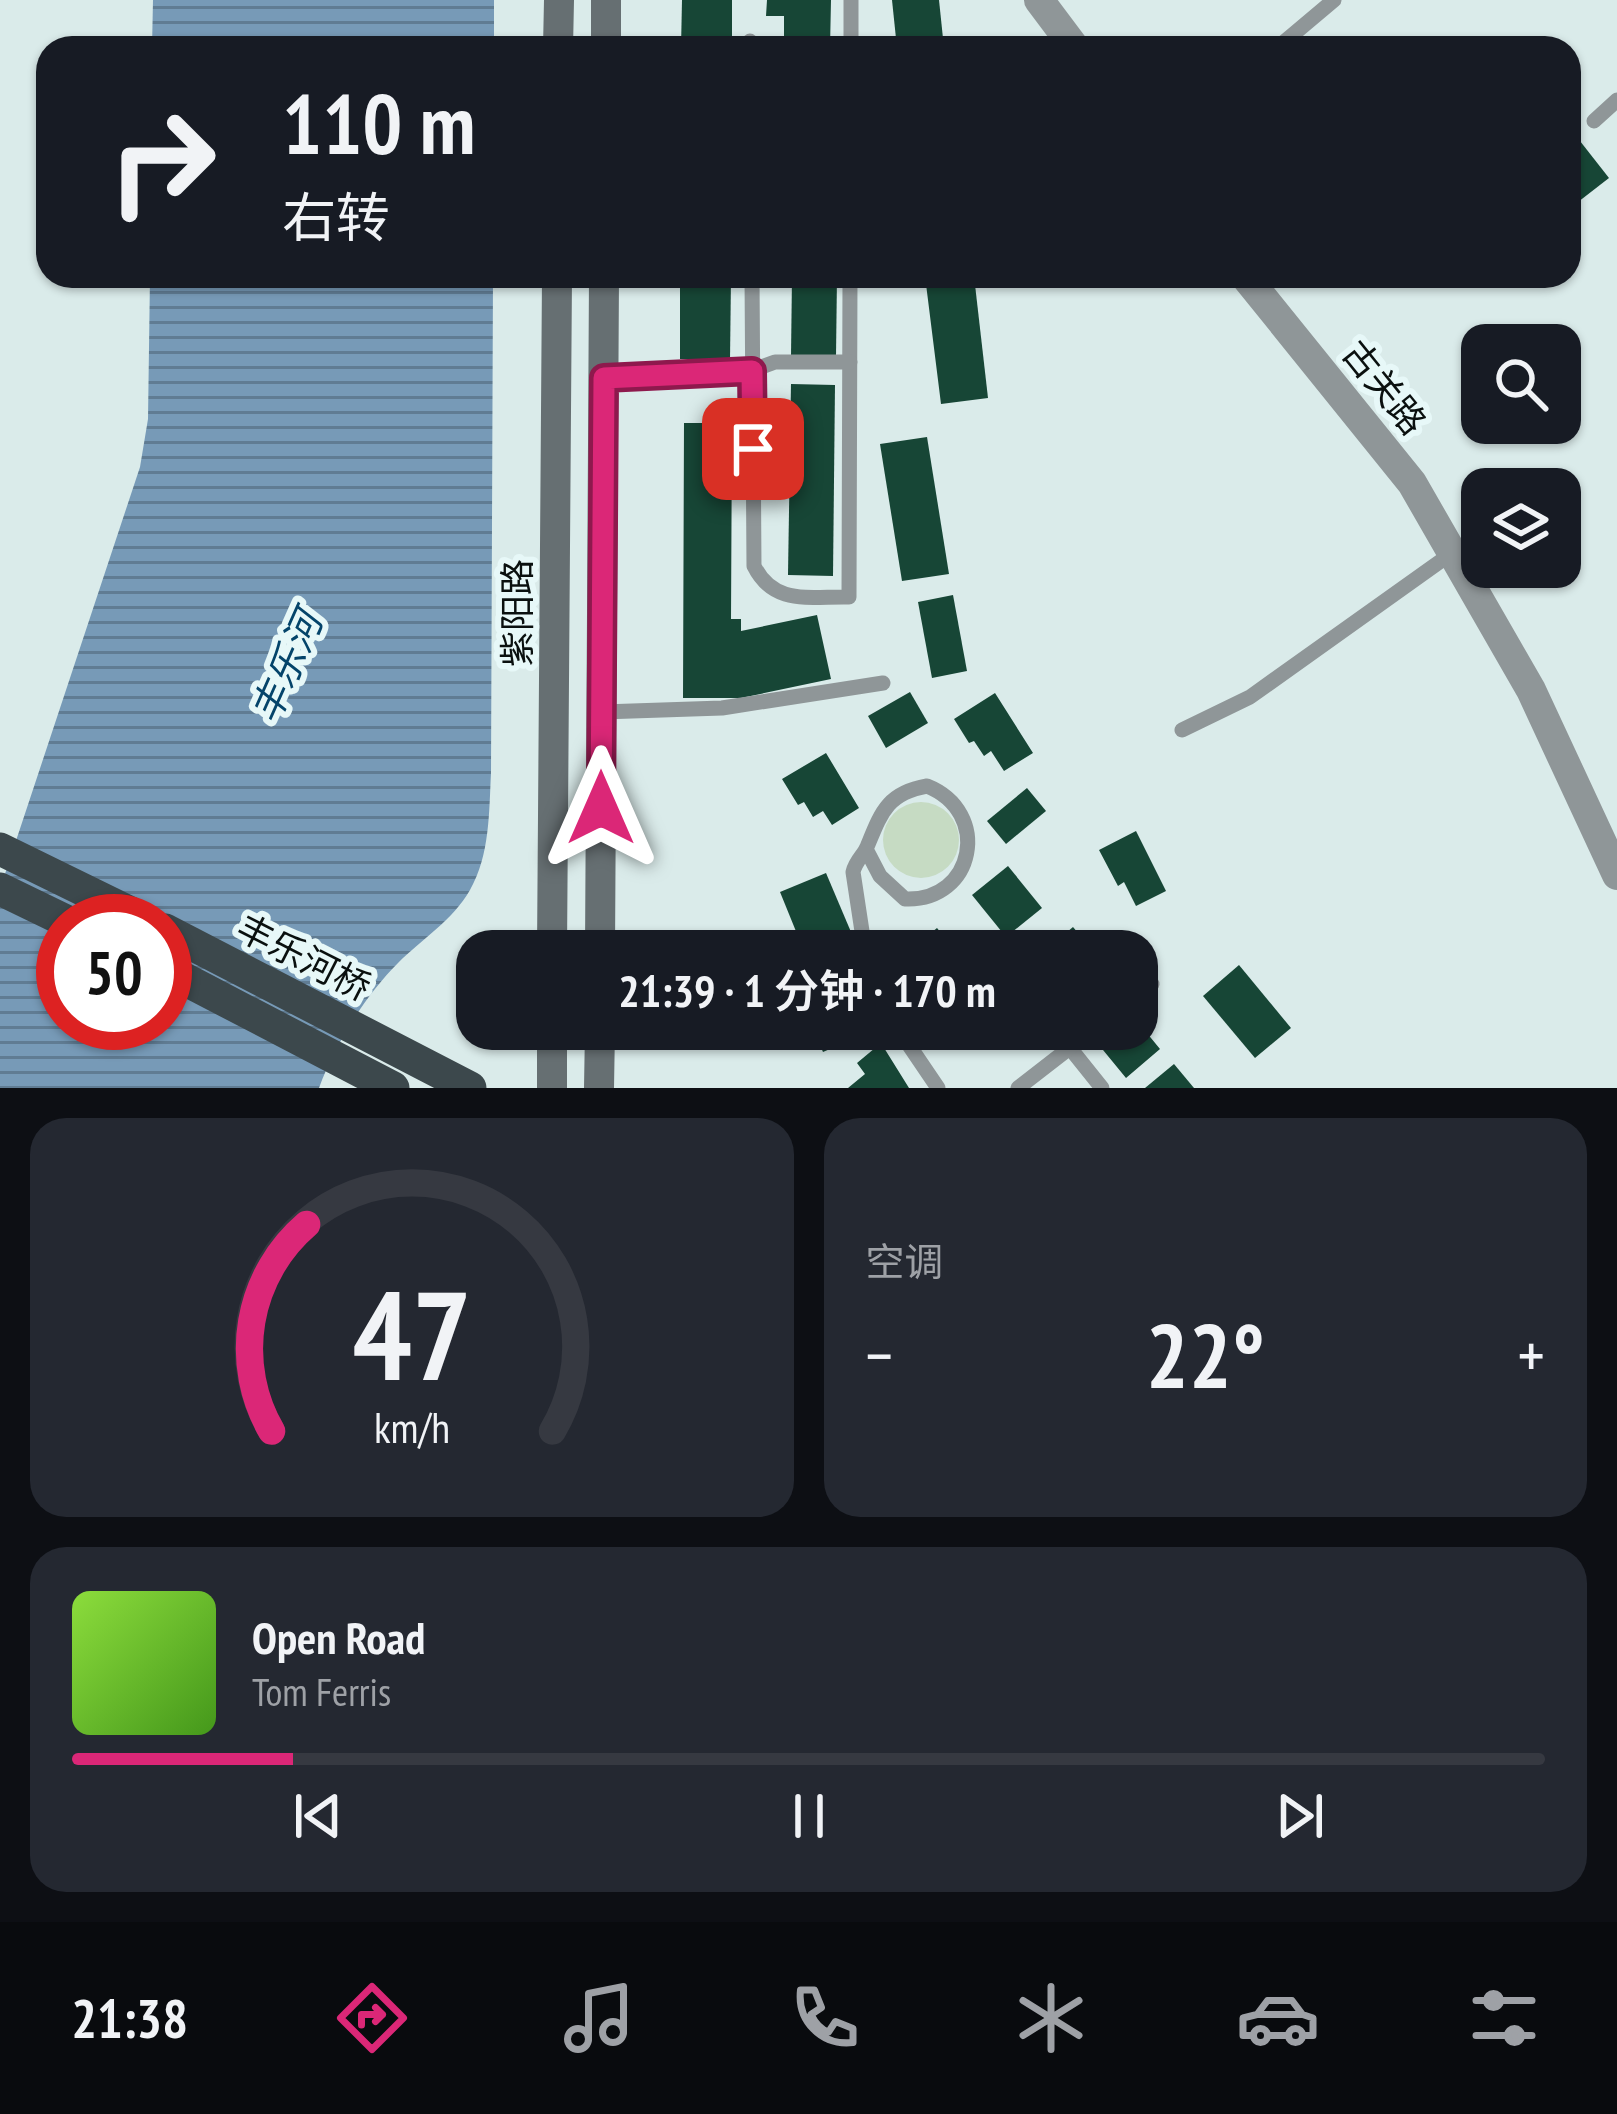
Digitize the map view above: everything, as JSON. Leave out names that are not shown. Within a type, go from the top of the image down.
[{"type":"highway","points":[[0,849],[92,894]]},
{"type":"highway","points":[[0,889],[36,906]]},
{"type":"highway","name":"丰乐河桥","points":[[192,944],[470,1088]]},
{"type":"highway","name":"丰乐河桥","points":[[192,983],[392,1087]]},
{"type":"main road","points":[[558,36],[559,0]]},
{"type":"main road","points":[[606,0],[606,36]]},
{"type":"main road","name":"紫阳路","points":[[552,930],[557,288]]},
{"type":"main road","points":[[600,930],[604,288]]},
{"type":"main road","points":[[552,1050],[552,1088]]},
{"type":"main road","points":[[599,1088],[600,1050]]},
{"type":"street","points":[[1039,0],[1066,36]]},
{"type":"street","name":"古关路","points":[[1255,288],[1412,483],[1531,690],[1617,875]]},
{"type":"lane","points":[[850,36],[851,0]]},
{"type":"lane","points":[[1291,36],[1334,0]]},
{"type":"lane","points":[[1594,121],[1617,100]]},
{"type":"lane","points":[[752,288],[754,566],[762,582],[779,596],[849,597],[850,288]]},
{"type":"lane","points":[[604,378],[752,371],[775,362],[850,362]]},
{"type":"lane","points":[[1181,730],[1250,697],[1452,553]]},
{"type":"lane","points":[[602,712],[722,708],[883,683]]},
{"type":"lane","points":[[862,930],[853,872],[856,860],[867,851],[879,812],[914,788],[928,785],[949,796],[968,826],[969,849],[961,874],[928,898],[904,899],[880,876],[867,851]]},
{"type":"lane","points":[[912,1050],[938,1088]]},
{"type":"lane","points":[[1018,1088],[1067,1050]]},
{"type":"lane","points":[[1072,1050],[1102,1088]]},
{"type":"green space","points":[[921,802],[948,813],[959,840],[948,867],[921,878],[894,867],[883,840],[894,813]]},
{"type":"water","points":[[153,0],[494,0],[494,36],[152,36]]},
{"type":"water","name":"丰乐河","points":[[150,288],[493,288],[491,773],[485,848],[477,877],[463,901],[374,990],[342,1038],[319,1088],[0,1088],[0,889],[140,467],[148,419]]},
{"type":"building","points":[[682,0],[732,0],[732,36],[681,36]]},
{"type":"building","points":[[767,0],[831,0],[830,36],[784,36],[784,16],[766,16]]},
{"type":"building","points":[[892,0],[939,0],[943,36],[896,36]]},
{"type":"building","points":[[1581,142],[1609,178],[1581,200]]},
{"type":"building","points":[[680,288],[731,288],[730,360],[680,359]]},
{"type":"building","points":[[792,288],[837,288],[836,356],[791,356]]},
{"type":"building","points":[[926,288],[975,288],[988,398],[941,404]]},
{"type":"building","points":[[791,384],[835,385],[833,576],[788,575]]},
{"type":"building","points":[[684,423],[732,423],[731,619],[741,619],[741,631],[817,615],[831,679],[741,698],[683,698]]},
{"type":"building","points":[[927,437],[949,574],[902,581],[880,444]]},
{"type":"building","points":[[953,595],[967,671],[932,678],[918,602]]},
{"type":"building","points":[[910,692],[928,723],[886,748],[868,716]]},
{"type":"building","points":[[995,693],[1033,753],[1004,771],[991,751],[984,756],[974,741],[969,743],[954,719]]},
{"type":"building","points":[[826,753],[859,808],[832,825],[823,811],[813,817],[804,802],[798,805],[782,779]]},
{"type":"building","points":[[1027,788],[1046,811],[1006,844],[987,821]]},
{"type":"building","points":[[1136,831],[1166,891],[1136,906],[1124,882],[1118,886],[1099,850]]},
{"type":"building","points":[[1008,866],[1042,908],[1015,930],[1000,930],[972,895]]},
{"type":"building","points":[[826,873],[850,930],[795,930],[780,892]]},
{"type":"building","points":[[1239,965],[1291,1028],[1255,1058],[1203,996]]},
{"type":"building","points":[[1158,1047],[1160,1049],[1126,1078],[1103,1050]]},
{"type":"building","points":[[873,1050],[885,1050],[909,1088],[848,1088],[865,1074],[857,1063]]},
{"type":"building","points":[[1174,1064],[1194,1088],[1145,1088]]},
{"type":"route","points":[[601,808],[604,378],[752,371],[753,449]]}]
